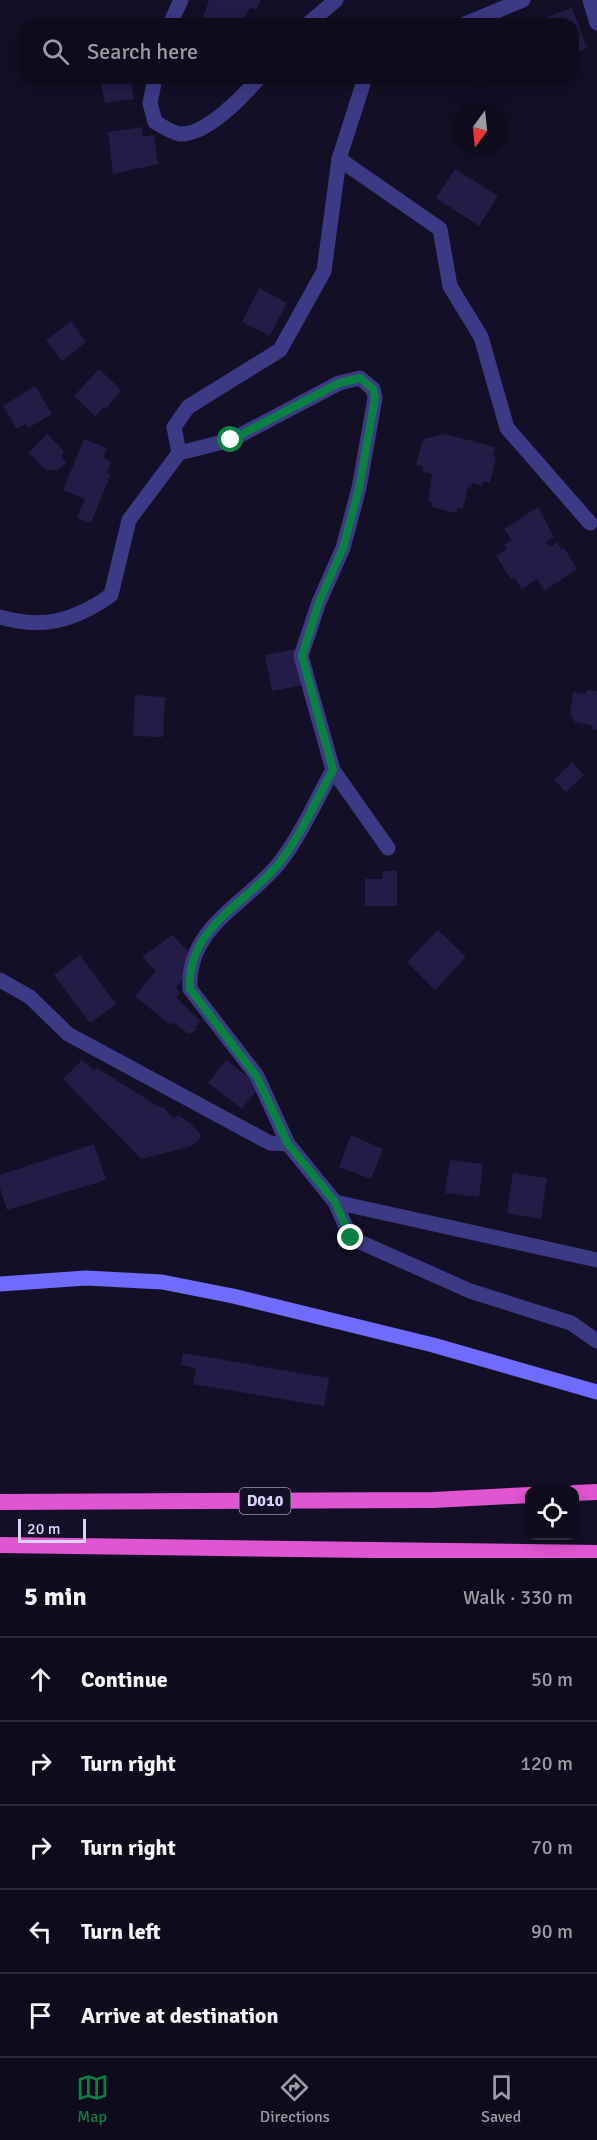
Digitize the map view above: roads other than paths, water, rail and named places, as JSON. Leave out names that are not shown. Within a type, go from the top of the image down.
[{"type":"highway","points":[[579,1493],[597,1492]]},
{"type":"highway","name":"D010","points":[[0,1502],[433,1500],[525,1495]]},
{"type":"highway","points":[[0,1545],[597,1553]]},
{"type":"main road","points":[[0,1284],[86,1278],[162,1282],[233,1296],[433,1345],[597,1392]]},
{"type":"street","points":[[172,18],[180,0]]},
{"type":"street","points":[[315,18],[336,0]]},
{"type":"street","points":[[479,18],[522,0]]},
{"type":"street","points":[[590,0],[597,23]]},
{"type":"street","points":[[154,84],[150,103],[155,122],[177,134],[192,133],[216,119],[253,84]]},
{"type":"street","points":[[179,453],[174,427],[188,407],[280,350],[324,271],[339,159],[363,84]]},
{"type":"street","points":[[339,159],[440,229],[450,286],[481,337],[507,428],[590,523]]},
{"type":"street","points":[[0,617],[54,622],[85,613],[111,595],[129,520],[179,453],[231,440],[339,383],[360,378],[373,389],[375,398],[370,428],[343,548],[319,602],[302,656],[333,770],[388,848]]},
{"type":"street","points":[[333,770],[280,862],[202,937],[189,974],[190,989],[257,1077],[288,1144],[335,1202],[351,1238],[470,1291],[571,1323],[597,1341]]},
{"type":"street","points":[[0,980],[30,997],[68,1034],[270,1143],[288,1144]]},
{"type":"street","points":[[335,1202],[597,1260]]}]
